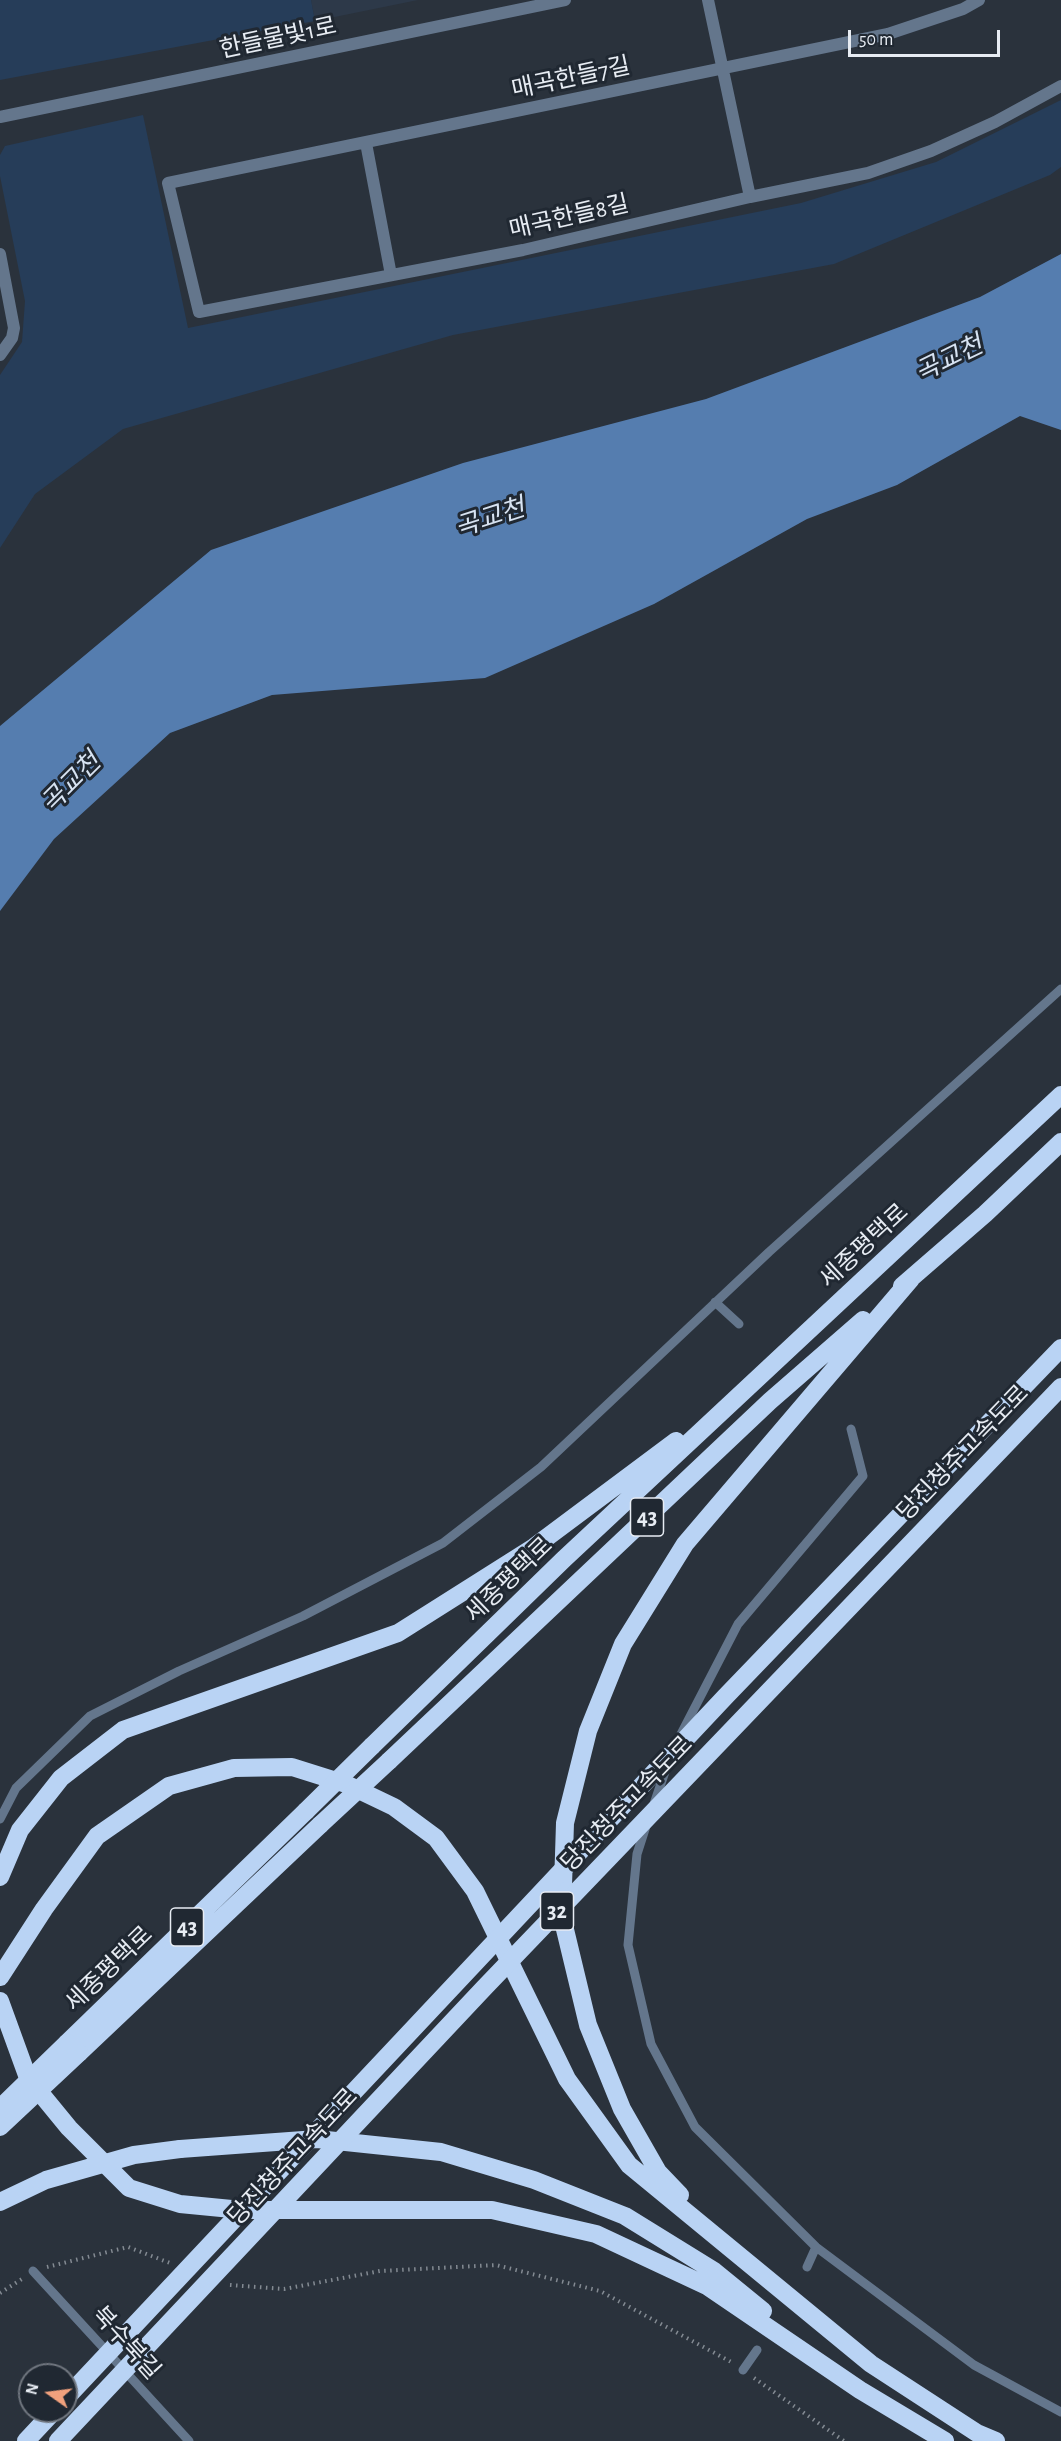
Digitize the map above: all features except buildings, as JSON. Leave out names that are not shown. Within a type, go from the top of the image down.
[{"type":"highway","name":"세종평택로","points":[[0,2127],[73,2048],[306,1810],[564,1559],[1061,1095]]},
{"type":"highway","name":"세종평택로","points":[[0,2108],[73,2048],[320,1826],[770,1401],[985,1214],[1061,1142]]},
{"type":"highway","points":[[746,2263],[658,2172],[622,2109],[600,2057],[588,2025],[562,1917],[565,1823],[588,1731],[622,1644],[685,1544],[911,1279]]},
{"type":"highway","name":"당진청주고속도로","points":[[78,2385],[708,1714],[1061,1348]]},
{"type":"highway","points":[[0,1877],[20,1830],[61,1778],[123,1730],[398,1634],[534,1548],[752,1384]]},
{"type":"highway","name":"당진청주고속도로","points":[[58,2441],[501,1970],[1061,1387]]},
{"type":"highway","points":[[0,1977],[44,1909],[97,1836],[169,1786],[234,1768],[292,1767],[346,1784],[394,1808],[436,1838],[475,1891],[567,2079],[629,2165],[871,2364],[977,2433],[996,2441]]},
{"type":"highway","points":[[0,2001],[28,2078],[69,2128],[129,2188],[180,2204],[242,2210],[492,2210],[596,2234],[707,2286],[860,2390],[945,2441]]},
{"type":"highway","points":[[0,2202],[46,2180],[134,2155],[180,2149],[317,2139],[441,2152],[534,2180],[624,2216],[714,2271],[860,2390]]},
{"type":"highway","points":[[26,2441],[43,2423]]},
{"type":"street","name":"한들물빛1로","points":[[0,117],[565,0]]},
{"type":"street","points":[[708,0],[750,197]]},
{"type":"street","name":"매곡한들7길","points":[[168,183],[888,34],[963,9],[979,0]]},
{"type":"street","name":"매곡한들8길","points":[[168,183],[199,312],[524,250],[750,197],[868,173],[995,122],[1061,86]]},
{"type":"street","points":[[366,143],[391,275]]},
{"type":"street","points":[[0,254],[14,328],[6,339],[0,355]]},
{"type":"lane","points":[[0,1819],[16,1788],[90,1716],[179,1671],[303,1616],[443,1543],[541,1467],[715,1302],[1061,989]]},
{"type":"lane","points":[[715,1302],[739,1324]]},
{"type":"lane","points":[[850,1429],[862,1476],[738,1624],[672,1752],[636,1854],[628,1945],[651,2044],[695,2127],[816,2247],[974,2365],[1061,2412]]},
{"type":"lane","points":[[807,2267],[816,2247]]},
{"type":"lane","name":"북수북길","points":[[33,2271],[189,2441]]},
{"type":"lane","points":[[742,2370],[757,2350]]},
{"type":"path","points":[[0,2293],[33,2271],[128,2247],[172,2264]]},
{"type":"path","points":[[229,2285],[284,2289],[381,2271],[496,2265],[600,2291],[730,2361],[844,2441]]},
{"type":"shaded area","points":[[0,0],[311,0],[315,21],[0,80]]},
{"type":"shaded area","points":[[311,0],[418,0],[315,21]]},
{"type":"shaded area","points":[[1061,100],[1061,167],[1050,175],[834,264],[453,335],[123,429],[35,494],[0,548],[0,375],[22,342],[25,301],[0,176],[0,155],[5,146],[143,115],[188,328],[801,203],[936,162]]},
{"type":"water","name":"곡교천","points":[[1061,254],[1061,430],[1020,416],[897,485],[807,519],[654,604],[485,678],[272,695],[170,733],[54,839],[0,911],[0,726],[211,550],[463,463],[706,399],[980,297]]}]
